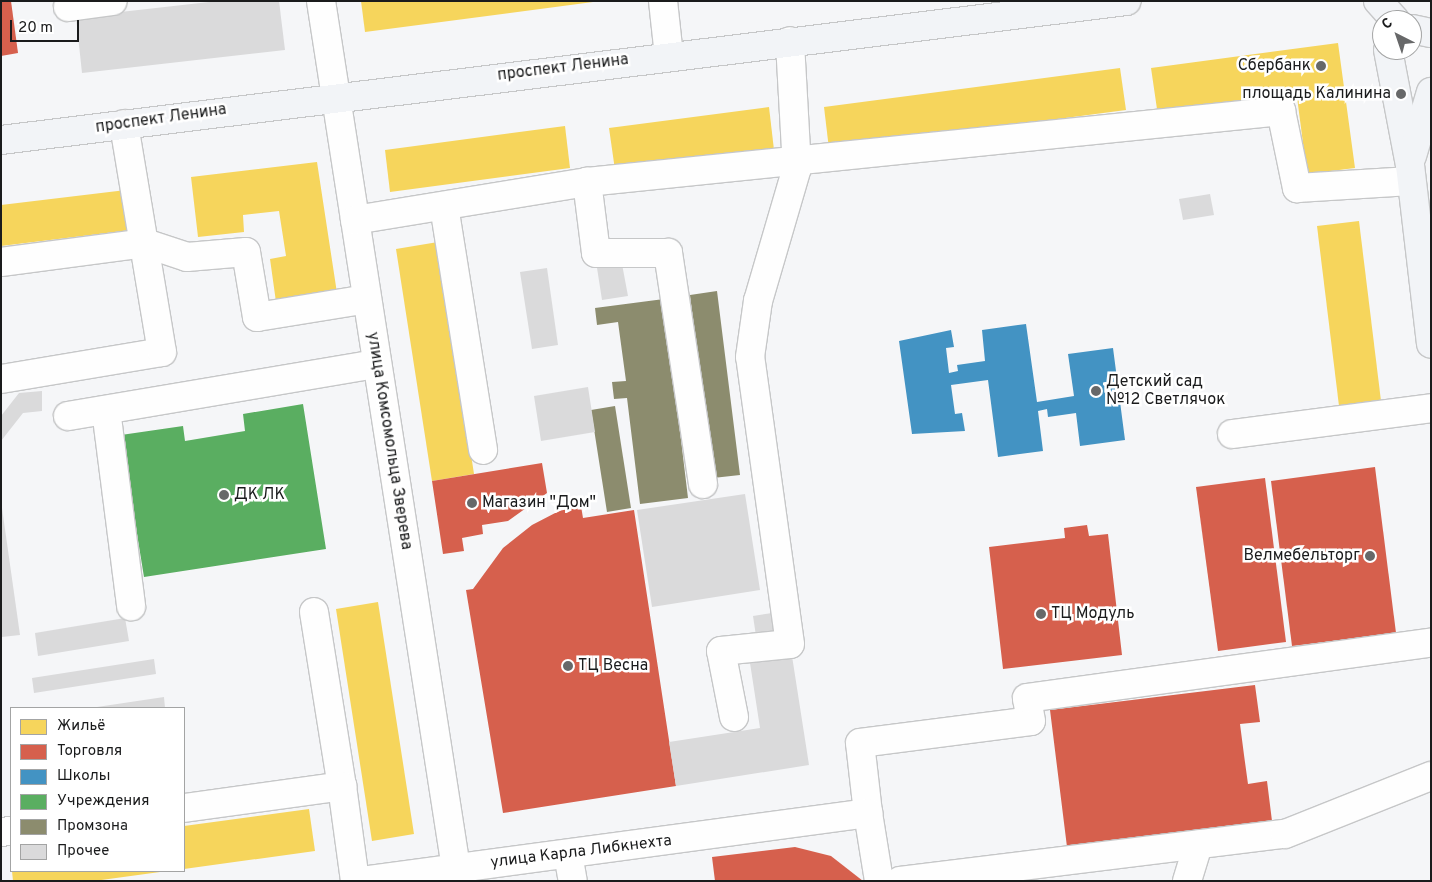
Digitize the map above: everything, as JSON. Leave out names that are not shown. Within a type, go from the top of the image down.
[{"type":"main road","name":"проспект Ленина","points":[[1,140],[336,96],[790,42],[1088,4],[1126,1]]},
{"type":"main road","points":[[1390,60],[1425,242],[1431,344]]},
{"type":"main road","points":[[1411,173],[1431,92]]},
{"type":"street","points":[[68,7],[113,1]]},
{"type":"street","name":"улица Комсомольца Зверева","points":[[321,1],[457,875]]},
{"type":"street","points":[[664,1],[669,56]]},
{"type":"street","points":[[734,717],[721,651],[790,644],[750,357],[758,301],[797,157],[790,42]]},
{"type":"street","points":[[355,220],[587,182],[797,157],[1281,111],[1297,188],[1411,173]]},
{"type":"street","points":[[1,379],[162,352],[124,124]]},
{"type":"street","points":[[587,182],[596,253],[668,252],[703,484]]},
{"type":"street","points":[[444,206],[483,450]]},
{"type":"street","points":[[1,262],[145,243],[187,257],[246,252],[257,317],[367,299]]},
{"type":"street","points":[[68,416],[377,364]]},
{"type":"street","points":[[1232,434],[1431,408]]},
{"type":"street","points":[[106,410],[131,606]]},
{"type":"street","points":[[314,612],[355,881]]},
{"type":"street","points":[[879,881],[868,813],[860,743],[1030,721],[1027,698],[1431,643]]},
{"type":"street","points":[[900,881],[1285,834],[1431,776]]},
{"type":"street","points":[[185,808],[342,786]]},
{"type":"street","name":"улица Карла Либкнехта","points":[[362,881],[457,875],[568,854],[868,813]]},
{"type":"street","points":[[1187,881],[1198,845]]},
{"type":"street","points":[[568,854],[572,881]]},
{"type":"building: Жильё","points":[[361,1],[593,1],[593,2],[365,32]]},
{"type":"building: Жильё","points":[[1338,43],[1355,168],[1307,174],[1297,97],[1158,116],[1151,68]]},
{"type":"building: Жильё","points":[[1120,68],[1126,110],[829,149],[824,107]]},
{"type":"building: Жильё","points":[[769,107],[774,150],[615,170],[609,128]]},
{"type":"building: Жильё","points":[[565,126],[570,168],[390,192],[385,150]]},
{"type":"building: Жильё","points":[[317,162],[337,293],[276,302],[270,259],[286,256],[279,211],[243,215],[244,232],[198,237],[191,177]]},
{"type":"building: Жильё","points":[[126,190],[131,230],[1,246],[1,205]]},
{"type":"building: Жильё","points":[[1359,221],[1381,401],[1339,406],[1317,226]]},
{"type":"building: Жильё","points":[[438,242],[474,474],[432,481],[396,249]]},
{"type":"building: Жильё","points":[[378,602],[414,834],[372,841],[336,609]]},
{"type":"building: Жильё","points":[[309,809],[315,851],[185,869],[185,826]]},
{"type":"building: Жильё","points":[[12,872],[160,872],[94,881],[13,881]]},
{"type":"building: Торговля","points":[[1,1],[11,1],[18,53],[1,56]]},
{"type":"building: Торговля","points":[[542,463],[547,493],[508,521],[482,525],[483,534],[462,538],[464,551],[443,554],[432,481]]},
{"type":"building: Торговля","points":[[1375,467],[1396,633],[1292,646],[1271,481]]},
{"type":"building: Торговля","points":[[1265,478],[1286,642],[1218,651],[1196,487]]},
{"type":"building: Торговля","name":"ТЦ Весна","points":[[581,506],[583,518],[634,510],[676,786],[503,813],[466,590],[473,589],[503,548],[532,525],[559,511]]},
{"type":"building: Торговля","points":[[1087,525],[1089,536],[1108,534],[1122,655],[1003,669],[989,547],[1065,538],[1064,528]]},
{"type":"building: Торговля","points":[[1255,685],[1260,722],[1240,724],[1248,784],[1267,781],[1272,821],[1067,847],[1050,710]]},
{"type":"building: Торговля","points":[[795,847],[831,856],[863,881],[715,881],[712,857]]},
{"type":"building: Школы","name":"Детский сад №12 Светлячок","points":[[1026,324],[1037,402],[1074,396],[1068,354],[1113,348],[1125,440],[1080,446],[1076,413],[1048,417],[1047,409],[1038,411],[1043,451],[998,457],[988,380],[951,385],[955,414],[962,413],[965,431],[912,434],[899,341],[951,330],[954,347],[946,348],[949,373],[958,371],[957,365],[985,361],[982,330]]},
{"type":"building: Учреждения","name":"ДК ЛК","points":[[303,404],[326,549],[144,577],[121,435],[183,426],[185,441],[245,431],[243,414]]},
{"type":"building: Промзона","points":[[717,291],[740,475],[713,478],[690,295]]},
{"type":"building: Промзона","points":[[664,299],[688,498],[640,504],[627,398],[614,399],[612,382],[626,381],[618,322],[597,325],[595,308]]},
{"type":"building: Промзона","points":[[615,406],[631,508],[607,512],[591,410]]},
{"type":"building: Прочее","points":[[218,1],[279,1],[285,50],[82,73],[76,17]]},
{"type":"building: Прочее","points":[[1210,194],[1214,215],[1183,220],[1179,199]]},
{"type":"building: Прочее","points":[[622,264],[628,296],[602,300],[597,268]]},
{"type":"building: Прочее","points":[[547,268],[558,345],[532,349],[520,272]]},
{"type":"building: Прочее","points":[[588,387],[595,432],[541,441],[534,396]]},
{"type":"building: Прочее","points":[[42,391],[42,411],[23,413],[1,441],[1,416],[19,393]]},
{"type":"building: Прочее","points":[[745,494],[760,590],[652,607],[637,510]]},
{"type":"building: Прочее","points":[[1,501],[20,635],[2,637],[1,630]]},
{"type":"building: Прочее","points":[[779,612],[782,633],[756,636],[753,616]]},
{"type":"building: Прочее","points":[[125,618],[129,641],[38,656],[35,633]]},
{"type":"building: Прочее","points":[[792,656],[809,765],[676,786],[669,742],[760,728],[750,663]]},
{"type":"building: Прочее","points":[[154,659],[156,674],[34,693],[32,678]]},
{"type":"building: Прочее","points":[[164,697],[165,707],[97,707]]},
{"type":"place","name":"Сбербанк","points":[[1321,66]]},
{"type":"place","name":"площадь Калинина","points":[[1401,94]]},
{"type":"place","name":"Детский сад №12 Светлячок","points":[[1096,391]]},
{"type":"place","name":"ДК ЛК","points":[[224,495]]},
{"type":"place","name":"Магазин \"Дом\"","points":[[472,503]]},
{"type":"place","name":"Велмебельторг","points":[[1370,556]]},
{"type":"place","name":"ТЦ Модуль","points":[[1041,614]]},
{"type":"place","name":"ТЦ Весна","points":[[568,666]]}]
